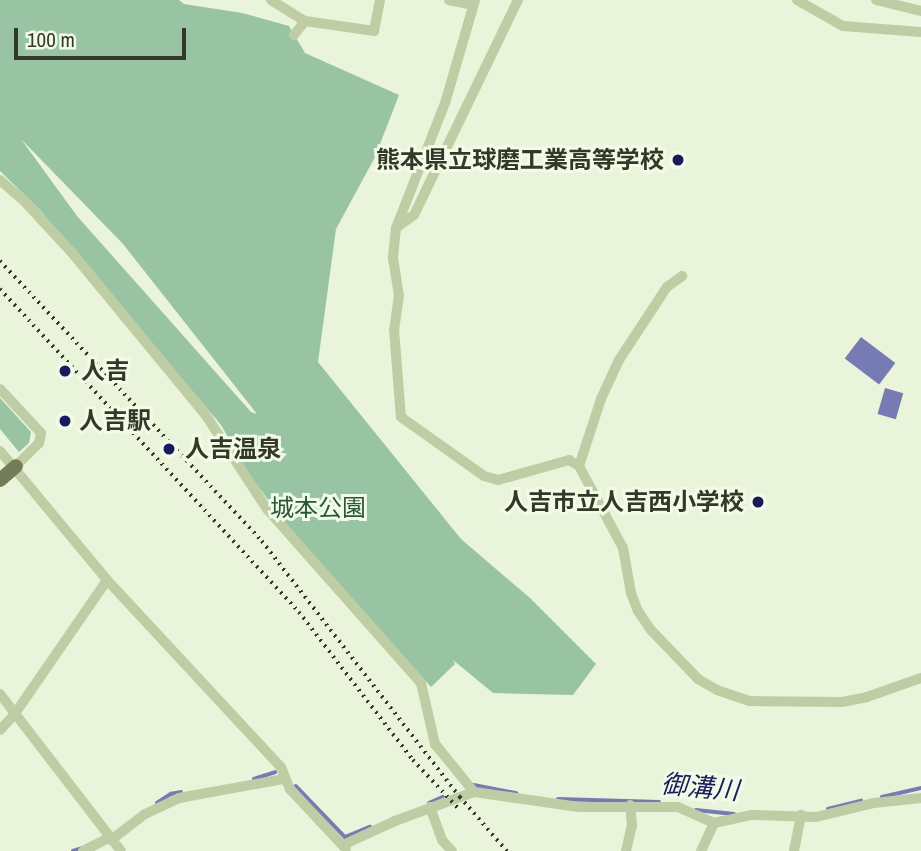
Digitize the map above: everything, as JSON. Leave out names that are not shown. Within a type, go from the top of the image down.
[{"type":"main road","points":[[0,480],[16,466]]},
{"type":"street","points":[[271,0],[305,21],[374,31],[380,0]]},
{"type":"street","points":[[449,0],[474,2],[445,103],[396,228],[393,258],[399,295],[394,329],[401,417],[413,429],[484,476],[498,480],[569,460],[579,466],[623,548],[631,593],[638,611],[651,630],[698,679],[717,690],[749,701],[842,702],[867,697],[921,678]]},
{"type":"street","points":[[396,228],[414,215],[518,0]]},
{"type":"street","points":[[796,0],[843,26],[921,32]]},
{"type":"street","points":[[876,0],[921,11]]},
{"type":"street","points":[[294,35],[305,21]]},
{"type":"street","points":[[0,180],[26,202],[73,254],[205,414],[267,509],[421,684],[435,744],[474,792]]},
{"type":"street","points":[[579,466],[601,400],[619,360],[667,287],[682,276]]},
{"type":"street","points":[[0,389],[41,433],[39,443],[16,466]]},
{"type":"street","points":[[0,451],[16,466],[107,580],[281,767],[284,779],[346,848],[430,807],[474,792],[579,807],[678,807],[714,823],[753,815],[817,817],[874,803],[921,798]]},
{"type":"street","points":[[0,730],[14,715],[107,580]]},
{"type":"street","points":[[0,694],[121,851]]},
{"type":"street","points":[[83,851],[110,839],[145,814],[179,798],[284,779]]},
{"type":"street","points":[[626,851],[632,826],[631,805]]},
{"type":"street","points":[[430,807],[442,840],[452,851]]},
{"type":"street","points":[[794,851],[801,815]]},
{"type":"street","points":[[701,851],[714,823]]},
{"type":"green space","name":"城本公園","points":[[0,0],[179,0],[184,4],[242,13],[289,26],[305,53],[399,95],[375,157],[336,229],[318,362],[461,539],[530,598],[596,664],[573,695],[493,693],[453,660],[455,664],[431,687],[286,524],[249,474],[221,425],[39,209],[0,171]],"holes":[[[21,139],[123,244],[257,414],[251,412],[77,216]]]},
{"type":"green space","points":[[0,398],[31,432],[29,443],[19,452],[0,429]]},
{"type":"water","points":[[861,337],[895,363],[879,384],[845,359]]},
{"type":"water","points":[[885,388],[903,393],[896,419],[878,414]]},
{"type":"waterway","name":"御溝川","points":[[254,779],[275,772]]},
{"type":"waterway","name":"御溝川","points":[[474,785],[516,793]]},
{"type":"waterway","name":"御溝川","points":[[296,786],[345,837],[370,827]]},
{"type":"waterway","name":"御溝川","points":[[882,797],[921,788]]},
{"type":"waterway","name":"御溝川","points":[[157,803],[171,794],[181,792]]},
{"type":"waterway","name":"御溝川","points":[[429,803],[443,797]]},
{"type":"waterway","name":"御溝川","points":[[558,799],[659,802]]},
{"type":"waterway","name":"御溝川","points":[[828,809],[861,801]]},
{"type":"waterway","name":"御溝川","points":[[696,810],[734,814]]},
{"type":"waterway","name":"御溝川","points":[[73,851],[82,848]]},
{"type":"railway","points":[[0,261],[262,541],[460,797],[507,851]]},
{"type":"railway","points":[[0,289],[299,612],[413,760],[458,808]]},
{"type":"place","name":"熊本県立球磨工業高等学校","points":[[678,160]]},
{"type":"place","name":"人吉","points":[[65,371]]},
{"type":"place","name":"人吉駅","points":[[65,421]]},
{"type":"place","name":"人吉温泉","points":[[169,449]]},
{"type":"place","name":"人吉市立人吉西小学校","points":[[758,502]]}]
